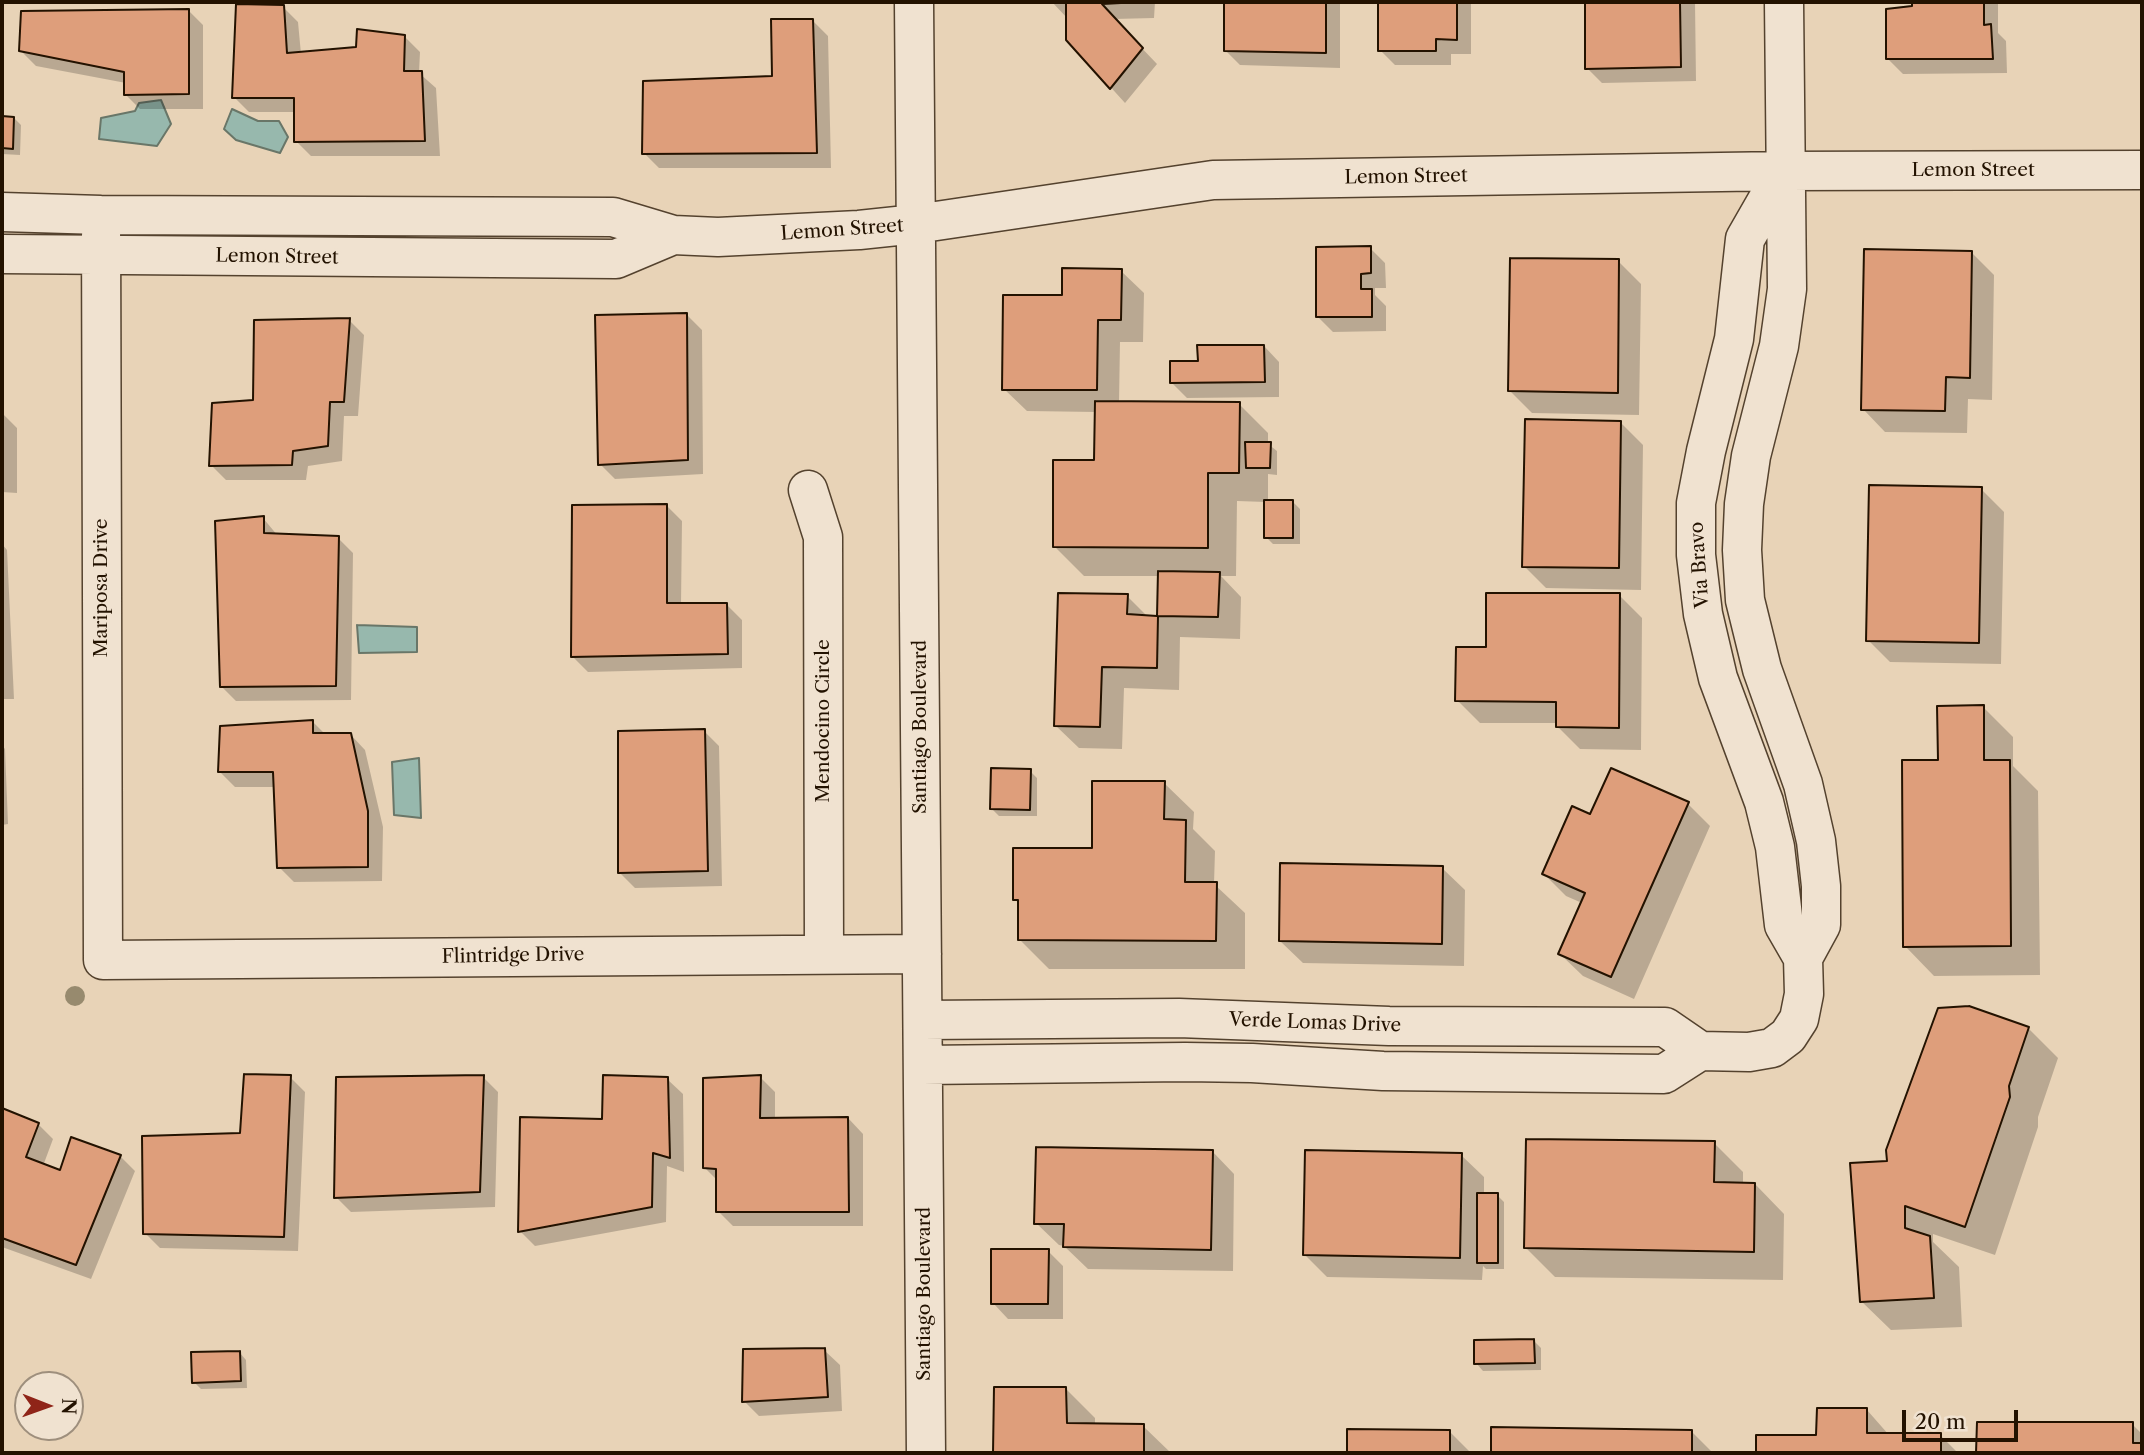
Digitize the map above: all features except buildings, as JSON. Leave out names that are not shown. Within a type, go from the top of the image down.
[{"type":"street","name":"Santiago Boulevard","points":[[914,2],[926,1453]]},
{"type":"street","name":"Via Bravo","points":[[1784,2],[1787,289],[1779,346],[1749,475],[1742,550],[1745,600],[1762,669],[1803,784],[1816,841],[1821,886],[1821,925],[1802,958]]},
{"type":"street","name":"Lemon Street","points":[[2,212],[101,215],[613,217],[673,236],[718,237],[916,224],[1213,180],[1784,171],[2142,170]]},
{"type":"street","name":"Via Bravo","points":[[1700,1051],[1749,1052],[1772,1048],[1788,1036],[1799,1019],[1804,994],[1802,958],[1784,925],[1775,847],[1764,802],[1718,678],[1703,614],[1696,555],[1696,503],[1734,339],[1745,239],[1784,171]]},
{"type":"street","name":"Mariposa Drive","points":[[101,215],[103,960]]},
{"type":"street","name":"Lemon Street","points":[[2,254],[615,260],[673,236]]},
{"type":"street","points":[[1704,463],[1749,475]]},
{"type":"street","name":"Mendocino Circle","points":[[808,490],[823,537],[824,954]]},
{"type":"street","points":[[1733,716],[1777,712]]},
{"type":"street","name":"Flintridge Drive","points":[[103,960],[922,954]]},
{"type":"street","name":"Verde Lomas Drive","points":[[923,1020],[1179,1018],[1389,1026],[1665,1027],[1700,1051]]},
{"type":"street","points":[[923,1065],[1185,1062],[1383,1071],[1664,1074],[1700,1051]]},
{"type":"water","points":[[161,100],[171,124],[157,146],[99,139],[101,118],[135,111],[139,103]]},
{"type":"water","points":[[232,109],[258,121],[279,121],[288,137],[280,153],[236,140],[224,129]]},
{"type":"water","points":[[357,625],[417,627],[417,652],[359,653]]},
{"type":"water","points":[[419,758],[421,818],[394,815],[392,762]]}]
